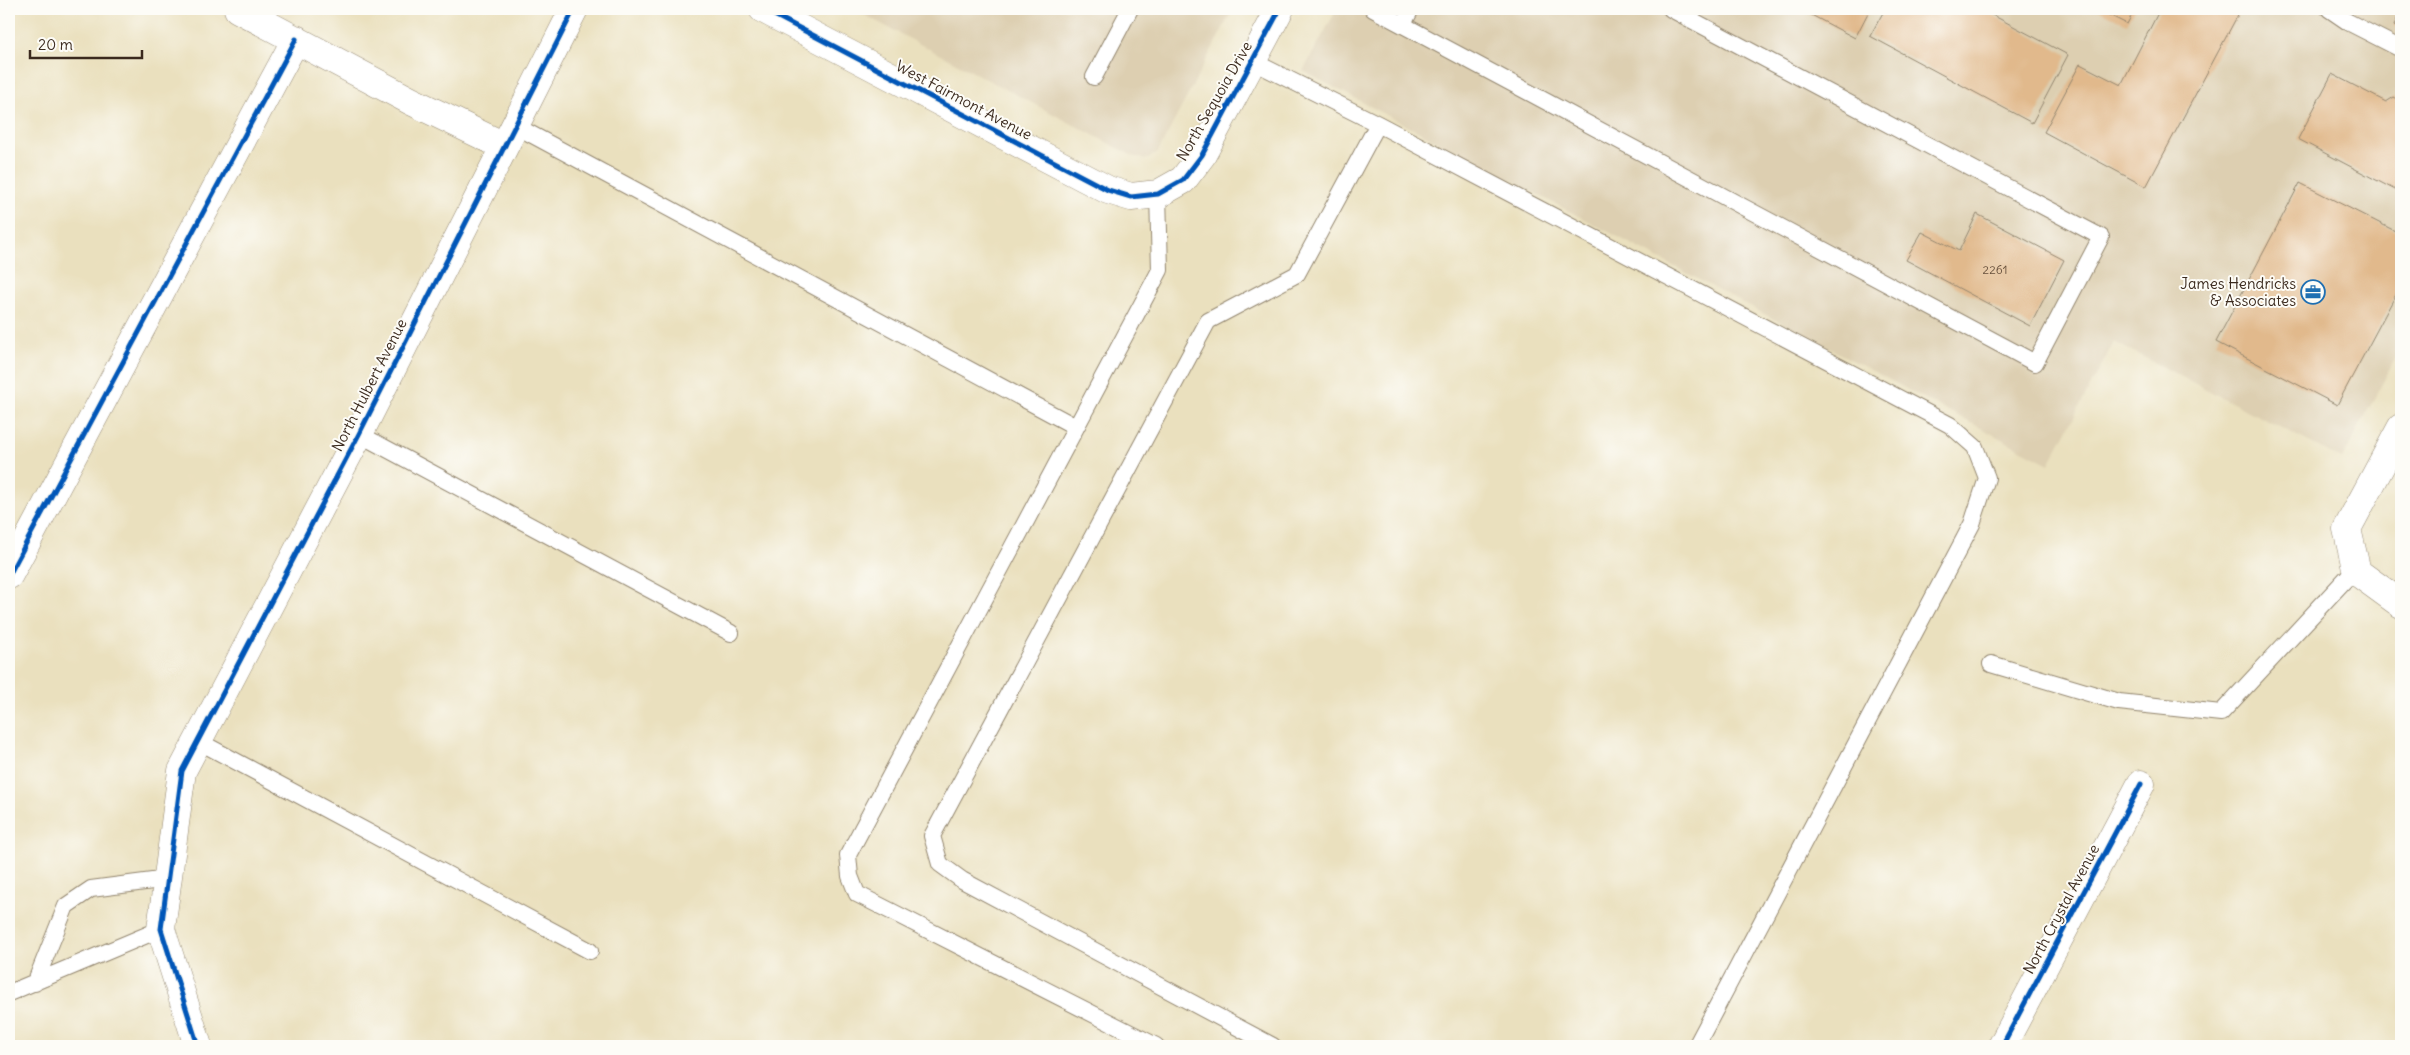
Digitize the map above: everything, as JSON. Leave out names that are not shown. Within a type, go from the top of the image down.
[{"type":"street","points":[[238,9],[412,101],[508,136]]},
{"type":"street","name":"North Hulbert Avenue","points":[[168,879],[182,771],[359,434],[508,136],[574,9]]},
{"type":"street","name":"West Fairmont Avenue","points":[[763,9],[1108,190],[1131,197],[1158,194]]},
{"type":"street","name":"North Sequoia Drive","points":[[1158,194],[1183,180],[1202,155],[1280,9]]},
{"type":"street","points":[[9,574],[296,39]]},
{"type":"street","points":[[2401,428],[2347,529],[2357,570],[2401,604]]},
{"type":"street","name":"North Crystal Avenue","points":[[2002,1046],[2141,784]]},
{"type":"street","points":[[168,879],[162,929],[198,1046]]},
{"type":"lane","points":[[1094,77],[1130,9]]},
{"type":"lane","points":[[1373,9],[2035,363],[2100,237],[1671,9]]},
{"type":"lane","points":[[1402,24],[1411,9]]},
{"type":"lane","points":[[2329,9],[2348,22],[2401,49]]},
{"type":"lane","points":[[1252,61],[1378,124],[1950,426],[1975,447],[1987,478],[1972,524],[1696,1046]]},
{"type":"lane","points":[[1272,1046],[962,880],[940,864],[932,836],[1208,321],[1297,274],[1378,124]]},
{"type":"lane","points":[[508,136],[1076,427]]},
{"type":"lane","points":[[1156,1046],[857,894],[850,876],[848,855],[1160,270],[1158,194]]},
{"type":"lane","points":[[359,434],[731,633]]},
{"type":"lane","points":[[1991,664],[2119,702],[2221,713],[2357,570]]},
{"type":"lane","points":[[198,741],[590,951]]},
{"type":"lane","points":[[35,983],[66,906],[91,889],[168,879]]},
{"type":"lane","points":[[9,992],[35,983],[162,929]]},
{"type":"shaded area","points":[[853,9],[1233,9],[1158,152],[1148,159],[1135,157]]},
{"type":"shaded area","points":[[1337,9],[2401,9],[2401,348],[2342,459],[2114,342],[2049,464],[1303,71]]},
{"type":"building","points":[[1800,9],[1870,9],[1855,38]]},
{"type":"building","points":[[1885,9],[1981,9],[2068,55],[2032,123],[1870,36]]},
{"type":"building","points":[[2097,9],[2135,9],[2127,24]]},
{"type":"building","points":[[2160,9],[2241,9],[2146,187],[2044,132],[2080,64],[2121,85]]},
{"type":"building","points":[[2401,10],[2401,30],[2394,26]]},
{"type":"building","points":[[2332,74],[2386,102],[2394,97],[2401,101],[2401,193],[2298,139]]},
{"type":"building","points":[[2300,183],[2401,234],[2401,285],[2337,405],[2216,342]]},
{"type":"building","points":[[1977,214],[2064,260],[2030,326],[1906,260],[1922,232],[1959,251]]},
{"type":"cycle path","points":[[198,1046],[161,929],[182,771],[359,434],[574,9]]},
{"type":"cycle path","points":[[763,9],[1108,190],[1131,197],[1158,194],[1183,180],[1202,155],[1280,9]]},
{"type":"cycle path","points":[[9,575],[296,39]]},
{"type":"cycle path","points":[[2002,1046],[2141,784]]},
{"type":"place","name":"James Hendricks & Associates","points":[[2313,292]]}]
